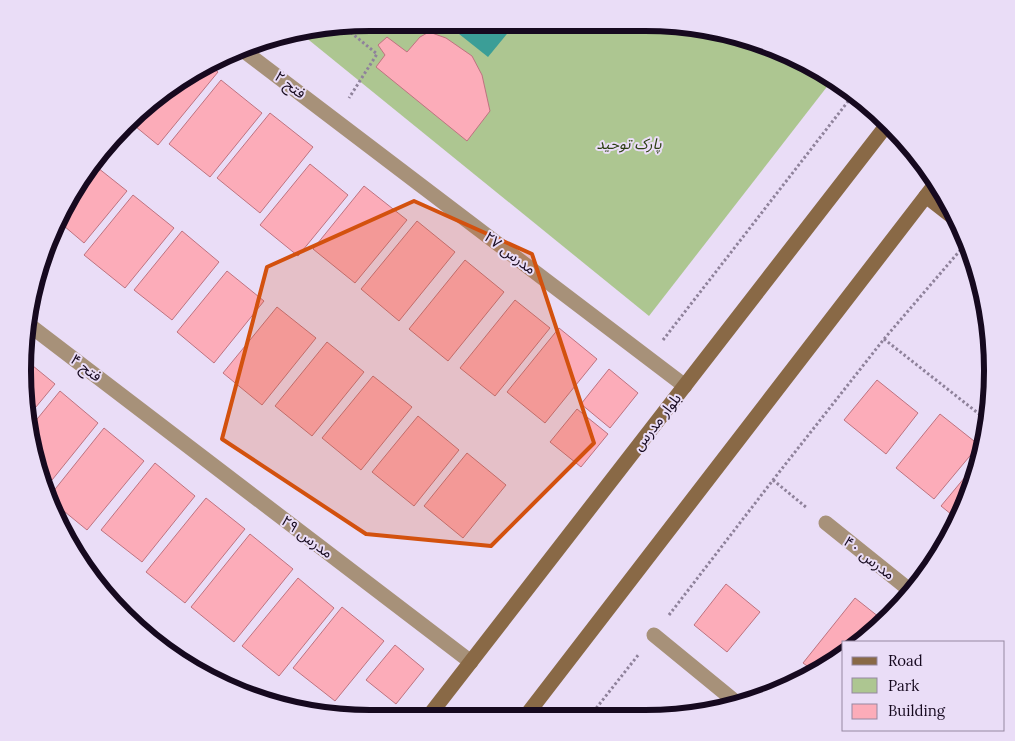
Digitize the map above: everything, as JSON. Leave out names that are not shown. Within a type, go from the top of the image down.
[{"type":"main road","name":"بلوار مدرس","points":[[433,710],[883,130]]},
{"type":"main road","points":[[530,710],[931,189]]},
{"type":"main road","points":[[926,196],[943,210]]},
{"type":"street","name":"فتح ۲","points":[[248,54],[335,120]]},
{"type":"street","name":"مدرس ۲۷","points":[[335,120],[685,386]]},
{"type":"street","name":"فتح ۴","points":[[34,328],[143,412]]},
{"type":"street","name":"مدرس ۲۹","points":[[143,412],[471,662]]},
{"type":"street","name":"مدرس ۴۰","points":[[826,523],[906,587]]},
{"type":"street","points":[[654,635],[731,698]]},
{"type":"path","points":[[335,120],[377,54],[350,32]]},
{"type":"path","points":[[648,358],[849,100]]},
{"type":"path","points":[[595,710],[884,339],[961,248]]},
{"type":"path","points":[[884,339],[981,415]]},
{"type":"path","points":[[773,480],[826,523]]},
{"type":"highlighted area","points":[[414,201],[532,254],[594,443],[491,546],[366,534],[222,439],[267,267]]},
{"type":"green space","name":"پارک توحید","points":[[370,31],[644,31],[689,34],[754,49],[795,66],[828,85],[649,316],[306,38],[326,34]]},
{"type":"shaded area","points":[[455,31],[509,31],[488,57]]},
{"type":"building","points":[[429,32],[446,38],[472,56],[482,75],[490,111],[467,141],[376,67],[385,55],[378,45],[387,37],[407,52],[420,37]]},
{"type":"building","points":[[214,69],[218,72],[158,145],[135,127],[147,115],[182,88]]},
{"type":"building","points":[[221,80],[262,113],[210,177],[169,144]]},
{"type":"building","points":[[270,113],[313,147],[260,213],[217,178]]},
{"type":"building","points":[[310,164],[348,195],[298,256],[260,225]]},
{"type":"building","points":[[98,168],[127,191],[84,243],[64,226]]},
{"type":"building","points":[[364,186],[407,220],[355,283],[313,249]]},
{"type":"building","points":[[133,195],[174,228],[125,288],[84,255]]},
{"type":"building","points":[[417,221],[455,252],[399,321],[361,289]]},
{"type":"building","points":[[182,231],[219,262],[172,320],[134,290]]},
{"type":"building","points":[[465,260],[504,292],[448,361],[409,329]]},
{"type":"building","points":[[227,271],[264,301],[214,363],[177,332]]},
{"type":"building","points":[[515,300],[550,328],[495,396],[460,368]]},
{"type":"building","points":[[277,307],[316,338],[262,405],[223,373]]},
{"type":"building","points":[[559,328],[597,359],[545,423],[507,392]]},
{"type":"building","points":[[327,342],[364,372],[312,436],[275,406]]},
{"type":"building","points":[[31,364],[55,384],[34,410]]},
{"type":"building","points":[[609,369],[638,393],[610,428],[581,404]]},
{"type":"building","points":[[373,376],[412,407],[361,470],[322,438]]},
{"type":"building","points":[[877,380],[918,413],[886,454],[844,420]]},
{"type":"building","points":[[60,391],[98,423],[52,480],[48,477],[35,421]]},
{"type":"building","points":[[577,409],[608,434],[581,467],[550,442]]},
{"type":"building","points":[[940,414],[976,442],[974,452],[934,499],[896,468]]},
{"type":"building","points":[[418,416],[459,450],[414,506],[372,472]]},
{"type":"building","points":[[104,428],[144,461],[87,530],[61,508],[53,491]]},
{"type":"building","points":[[467,453],[506,485],[463,538],[424,506]]},
{"type":"building","points":[[155,463],[195,496],[142,562],[101,530]]},
{"type":"building","points":[[968,474],[952,515],[941,506]]},
{"type":"building","points":[[206,498],[245,529],[185,603],[146,572]]},
{"type":"building","points":[[250,534],[293,569],[234,642],[191,607]]},
{"type":"building","points":[[298,578],[334,608],[279,676],[242,646]]},
{"type":"building","points":[[726,584],[760,612],[727,652],[694,625]]},
{"type":"building","points":[[855,598],[878,616],[850,641],[842,641],[842,646],[833,653],[809,667],[803,663]]},
{"type":"building","points":[[342,607],[384,641],[335,701],[293,668]]},
{"type":"building","points":[[395,645],[424,669],[396,704],[366,680]]}]
